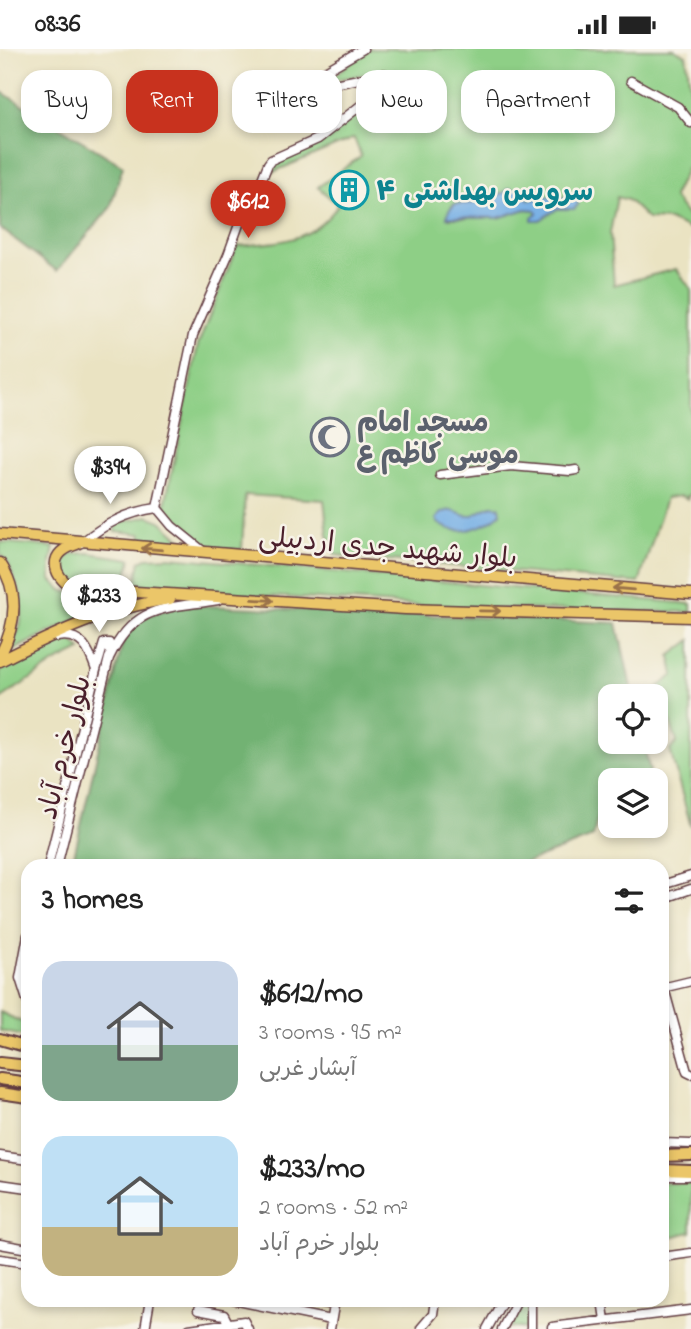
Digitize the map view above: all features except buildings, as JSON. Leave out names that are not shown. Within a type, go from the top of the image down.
[{"type":"highway","points":[[0,1039],[21,1045]]},
{"type":"highway","points":[[0,1045],[21,1046]]},
{"type":"highway","points":[[0,1063],[21,1065]]},
{"type":"highway","points":[[0,1079],[21,1082]]},
{"type":"highway","points":[[0,1095],[21,1097]]},
{"type":"highway","points":[[669,1156],[691,1155]]},
{"type":"highway","points":[[669,1171],[691,1173]]},
{"type":"main road","name":"بلوار شهید جدی اردبیلی","points":[[0,534],[691,594]]},
{"type":"main road","name":"بلوار شهید جدی اردبیلی","points":[[81,543],[61,551],[55,562],[56,572],[62,581],[72,588],[405,608],[691,617]]},
{"type":"main road","points":[[0,563],[14,597],[14,617],[0,658]]},
{"type":"main road","points":[[0,658],[114,611],[195,595]]},
{"type":"street","points":[[157,508],[193,335],[228,255],[247,202],[258,188],[271,160],[318,139],[393,80],[391,75],[384,73],[313,86],[313,78],[363,49]]},
{"type":"street","points":[[631,81],[678,107],[691,123]]},
{"type":"street","points":[[440,475],[511,466],[576,470]]},
{"type":"street","points":[[81,543],[115,519],[157,508]]},
{"type":"street","points":[[157,508],[172,526],[208,554]]},
{"type":"street","name":"بلوار خرم آباد","points":[[59,859],[109,658],[119,637],[149,613],[230,598]]},
{"type":"street","name":"بلوار خرم آباد","points":[[41,641],[65,635],[73,636],[88,650],[96,670],[50,859]]},
{"type":"street","points":[[96,670],[104,643],[109,643],[111,647],[109,658]]},
{"type":"street","points":[[669,883],[691,876]]},
{"type":"street","points":[[669,897],[691,889]]},
{"type":"street","points":[[669,986],[691,981]]},
{"type":"street","points":[[669,1010],[682,1058],[687,1072],[691,1075]]},
{"type":"street","points":[[669,1143],[691,1144]]},
{"type":"street","points":[[0,1156],[21,1159]]},
{"type":"street","points":[[669,1175],[691,1173]]},
{"type":"street","points":[[0,1184],[21,1187]]},
{"type":"street","points":[[0,1244],[21,1248]]},
{"type":"street","points":[[669,1256],[691,1253]]},
{"type":"street","points":[[0,1259],[21,1262]]},
{"type":"street","points":[[145,1329],[149,1307]]},
{"type":"street","points":[[261,1307],[330,1324]]},
{"type":"street","points":[[421,1328],[433,1314],[434,1307]]},
{"type":"street","points":[[487,1329],[499,1307]]},
{"type":"street","points":[[502,1329],[513,1307]]},
{"type":"street","points":[[531,1307],[531,1329]]},
{"type":"street","points":[[603,1307],[605,1320]]},
{"type":"street","points":[[198,1310],[224,1315],[229,1323]]},
{"type":"street","points":[[552,1327],[691,1310]]},
{"type":"street","points":[[189,1329],[229,1323],[246,1325]]},
{"type":"green space","points":[[368,49],[674,49],[686,55],[691,93],[691,159],[673,197],[691,221],[691,230],[669,220],[648,219],[628,200],[617,197],[610,233],[614,285],[676,269],[691,289],[691,495],[687,496],[688,499],[681,496],[666,498],[639,583],[335,555],[328,535],[324,500],[245,495],[242,549],[212,549],[166,513],[165,505],[198,345],[237,246],[281,241],[306,234],[317,227],[338,205],[318,187],[361,156],[354,138],[273,172],[272,164],[329,133],[342,133],[342,124],[356,114],[356,133],[447,133],[447,70],[356,70],[356,76],[342,78],[341,70]],"holes":[[[526,187],[527,198],[530,200],[546,196],[556,199],[565,196],[569,209],[557,209],[540,220],[535,215],[536,210],[526,209],[498,218],[449,218],[452,206],[475,203],[477,196],[486,200]]]},
{"type":"green space","points":[[0,91],[21,104],[21,133],[69,133],[123,166],[110,208],[57,271],[0,228]]},
{"type":"green space","points":[[148,516],[161,521],[191,549],[140,543],[142,534],[115,531],[115,524]]},
{"type":"green space","points":[[0,542],[54,547],[51,580],[63,591],[126,597],[175,597],[97,612],[12,651],[11,646],[20,627],[22,614],[19,591],[8,563],[0,553]]},
{"type":"green space","points":[[89,553],[131,559],[124,587],[88,586],[71,581],[61,567],[63,560],[72,554]]},
{"type":"green space","points":[[170,557],[691,604],[691,612],[462,608],[135,588],[140,561]]},
{"type":"green space","points":[[183,605],[617,623],[630,684],[598,684],[598,754],[646,754],[649,768],[598,768],[598,815],[593,837],[535,859],[73,859],[125,632],[145,616]]},
{"type":"green space","points":[[691,640],[691,827],[670,750],[677,742],[668,716],[668,684],[662,684],[674,675],[670,656]]},
{"type":"green space","points":[[50,642],[73,642],[81,650],[56,662],[0,699],[0,671]]},
{"type":"green space","points":[[0,1012],[21,1022],[21,1036],[0,1031]]},
{"type":"green space","points":[[669,1183],[691,1183],[691,1232],[669,1237]]},
{"type":"green space","points":[[518,1307],[528,1307],[529,1329],[508,1327]]},
{"type":"water","points":[[526,187],[529,189],[527,198],[530,200],[546,196],[556,199],[577,196],[578,205],[574,209],[557,209],[540,220],[532,220],[536,210],[526,209],[498,218],[447,217],[455,204],[475,203],[478,194],[486,199],[504,193],[509,188],[520,191]]},
{"type":"water","points":[[492,506],[500,507],[501,513],[487,523],[471,529],[454,530],[438,523],[436,519],[445,511],[469,516]]},
{"type":"place","name":"سرویس بهداشتی ۴","points":[[349,190]]},
{"type":"place","name":"مسجد امام موسی کاظم ع","points":[[330,437]]}]
